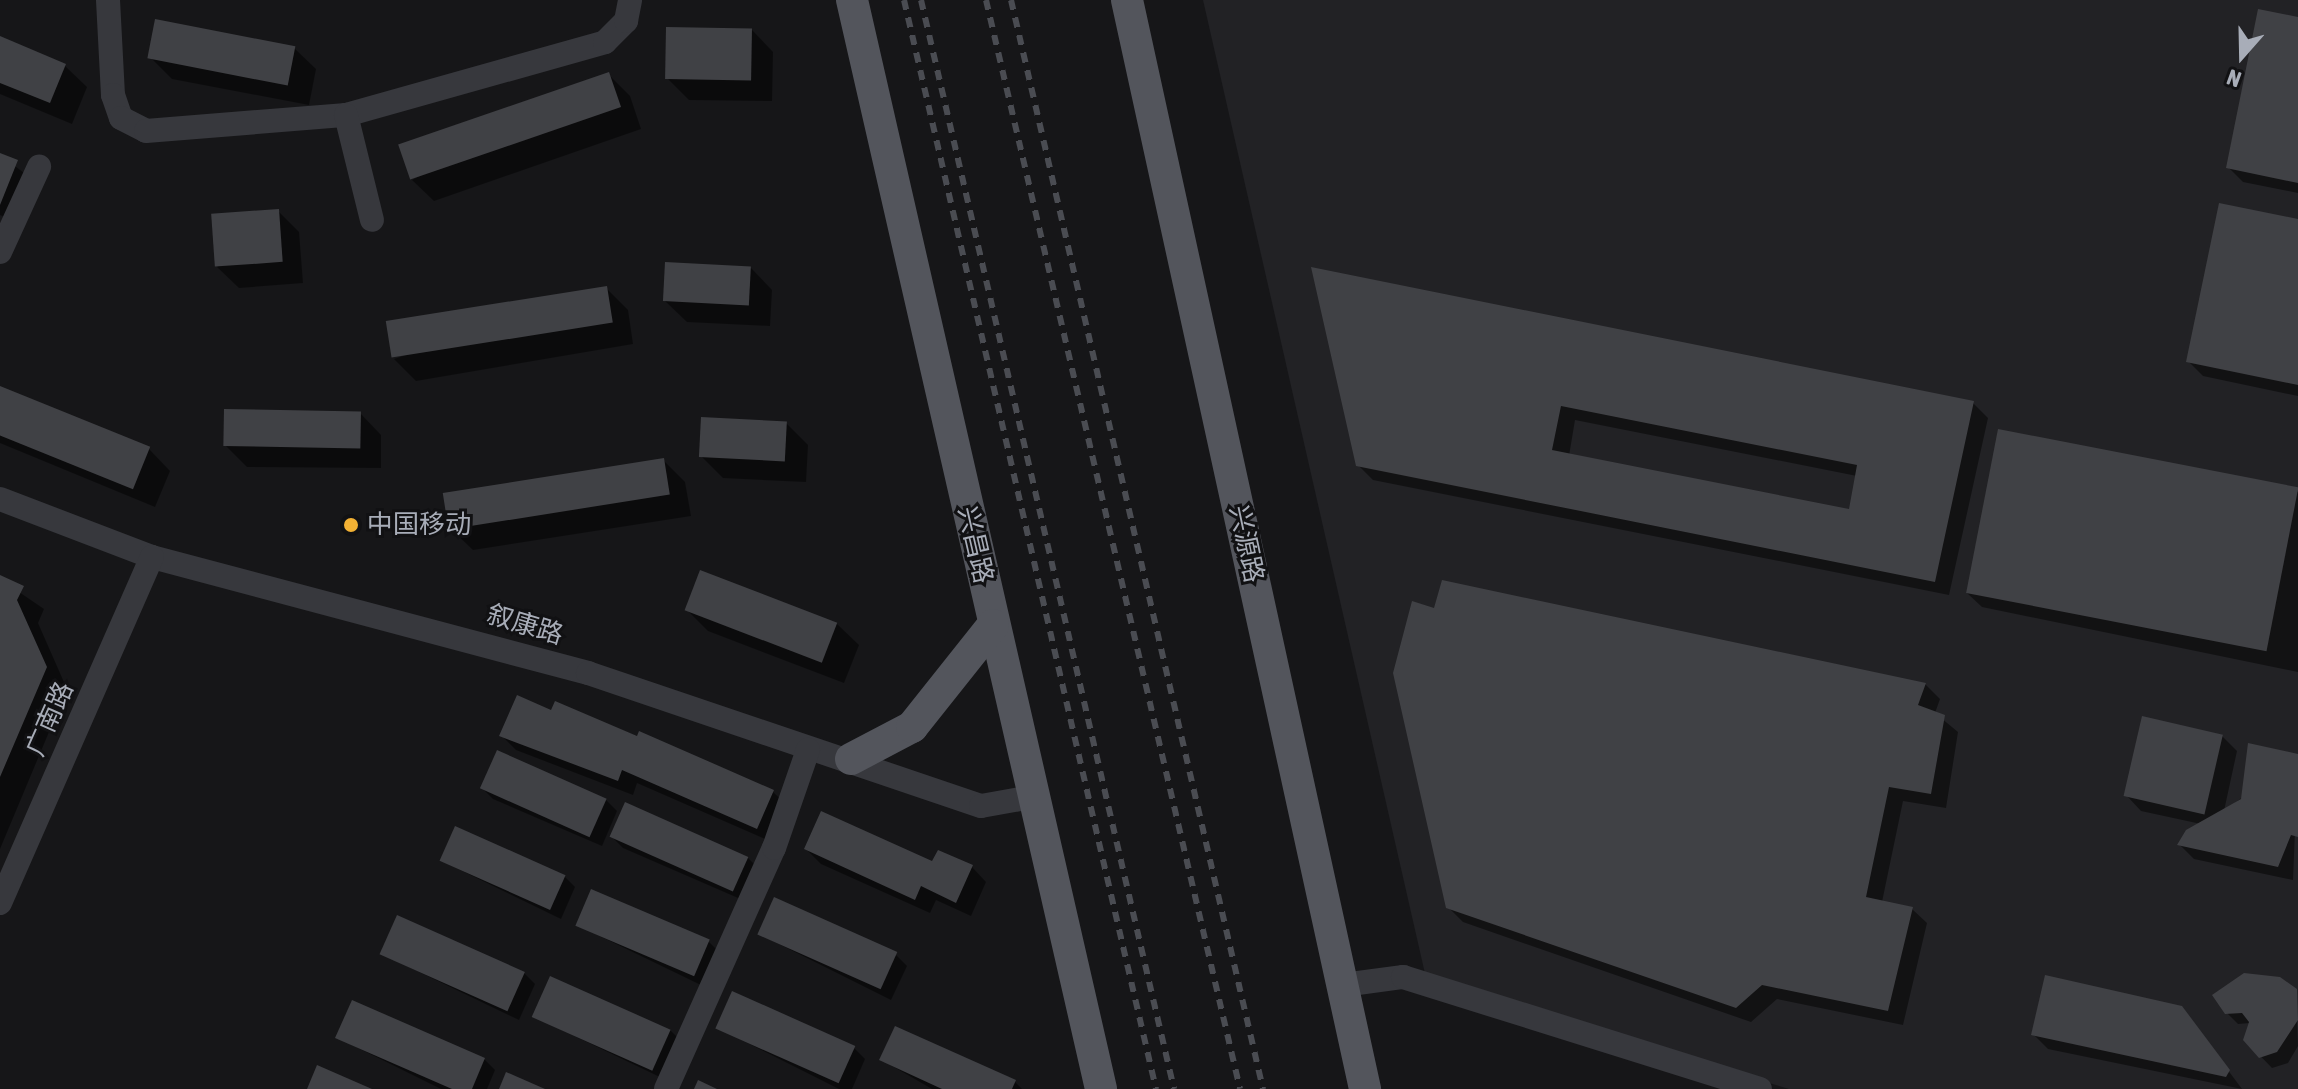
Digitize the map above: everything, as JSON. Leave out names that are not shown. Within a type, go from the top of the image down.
[{"type":"main road","name":"兴昌路","points":[[852,0],[1031,797],[1101,1089]]},
{"type":"main road","name":"兴源路","points":[[1127,0],[1365,1089]]},
{"type":"main road","points":[[851,759],[912,727],[993,625]]},
{"type":"street","points":[[108,0],[113,95],[121,118],[146,131],[346,115],[605,42],[626,21],[630,0]]},
{"type":"street","points":[[346,115],[372,220]]},
{"type":"street","points":[[0,252],[39,167]]},
{"type":"street","name":"叙康路","points":[[0,499],[152,557],[474,639],[808,750],[851,759],[981,806],[1031,797]]},
{"type":"street","name":"广南路","points":[[0,903],[152,557]]},
{"type":"street","points":[[666,1089],[774,848],[808,750]]},
{"type":"street","points":[[1343,985],[1403,977],[1760,1089]]},
{"type":"shaded area","points":[[1203,0],[2298,0],[2298,1089],[1789,1089],[1426,978]]},
{"type":"building","points":[[2258,9],[2298,17],[2298,183],[2226,168]]},
{"type":"building","points":[[155,19],[295,46],[288,86],[147,58]]},
{"type":"building","points":[[666,27],[752,29],[751,80],[665,79]]},
{"type":"building","points":[[0,36],[66,64],[50,103],[0,83]]},
{"type":"building","points":[[609,72],[621,107],[410,180],[398,145]]},
{"type":"building","points":[[0,153],[18,160],[0,205]]},
{"type":"building","points":[[2219,203],[2298,219],[2298,385],[2186,362]]},
{"type":"building","points":[[279,209],[283,262],[215,267],[211,214]]},
{"type":"building","points":[[665,262],[751,267],[749,305],[663,301]]},
{"type":"building","points":[[1311,267],[1974,401],[1935,582],[1356,466]],"holes":[[[1561,406],[1857,465],[1849,509],[1552,450]]]},
{"type":"building","points":[[607,286],[613,323],[392,358],[386,321]]},
{"type":"building","points":[[0,386],[150,447],[133,489],[0,436]]},
{"type":"building","points":[[224,409],[361,411],[360,448],[223,446]]},
{"type":"building","points":[[701,417],[787,422],[785,461],[699,457]]},
{"type":"building","points":[[1998,429],[2298,487],[2267,651],[1966,593]]},
{"type":"building","points":[[664,458],[670,495],[449,530],[443,493]]},
{"type":"building","points":[[700,570],[837,623],[822,663],[685,610]]},
{"type":"building","points":[[0,575],[24,586],[17,600],[47,667],[0,777]]},
{"type":"building","points":[[1442,580],[1926,683],[1918,705],[1945,715],[1931,794],[1889,787],[1866,897],[1913,907],[1888,1011],[1762,985],[1736,1008],[1446,908],[1393,673],[1412,601],[1434,608]]},
{"type":"building","points":[[517,695],[551,710],[555,701],[637,736],[639,731],[774,790],[757,829],[622,770],[618,781],[499,736]]},
{"type":"building","points":[[2142,716],[2223,735],[2204,815],[2124,796]]},
{"type":"building","points":[[2248,743],[2298,754],[2298,837],[2291,835],[2278,867],[2177,845],[2186,830],[2241,799]]},
{"type":"building","points":[[497,750],[607,799],[590,837],[480,788]]},
{"type":"building","points":[[625,802],[748,857],[733,892],[610,837]]},
{"type":"building","points":[[821,811],[932,861],[938,850],[973,865],[956,903],[921,886],[915,900],[804,849]]},
{"type":"building","points":[[455,826],[566,875],[550,910],[440,861]]},
{"type":"building","points":[[591,889],[710,939],[694,976],[575,926]]},
{"type":"building","points":[[774,897],[897,952],[881,989],[757,934]]},
{"type":"building","points":[[397,915],[525,972],[507,1011],[380,954]]},
{"type":"building","points":[[2244,973],[2280,977],[2297,989],[2298,1020],[2277,1052],[2259,1058],[2243,1040],[2249,1022],[2242,1013],[2225,1014],[2212,995]]},
{"type":"building","points":[[2045,975],[2182,1006],[2230,1070],[2226,1077],[2031,1035]]},
{"type":"building","points":[[550,976],[671,1030],[652,1071],[532,1017]]},
{"type":"building","points":[[732,991],[855,1046],[839,1083],[715,1028]]},
{"type":"building","points":[[352,1000],[485,1058],[472,1089],[452,1089],[335,1038]]},
{"type":"building","points":[[895,1026],[1016,1080],[1012,1089],[942,1089],[879,1060]]},
{"type":"building","points":[[317,1065],[372,1089],[307,1089]]},
{"type":"building","points":[[506,1072],[545,1089],[499,1089]]},
{"type":"building","points":[[698,1080],[717,1089],[694,1089]]},
{"type":"railway","points":[[904,0],[1156,1089]]},
{"type":"railway","points":[[921,0],[1174,1089]]},
{"type":"railway","points":[[986,0],[1240,1089]]},
{"type":"railway","points":[[1011,0],[1263,1089]]},
{"type":"place","name":"中国移动","points":[[351,525]]}]
